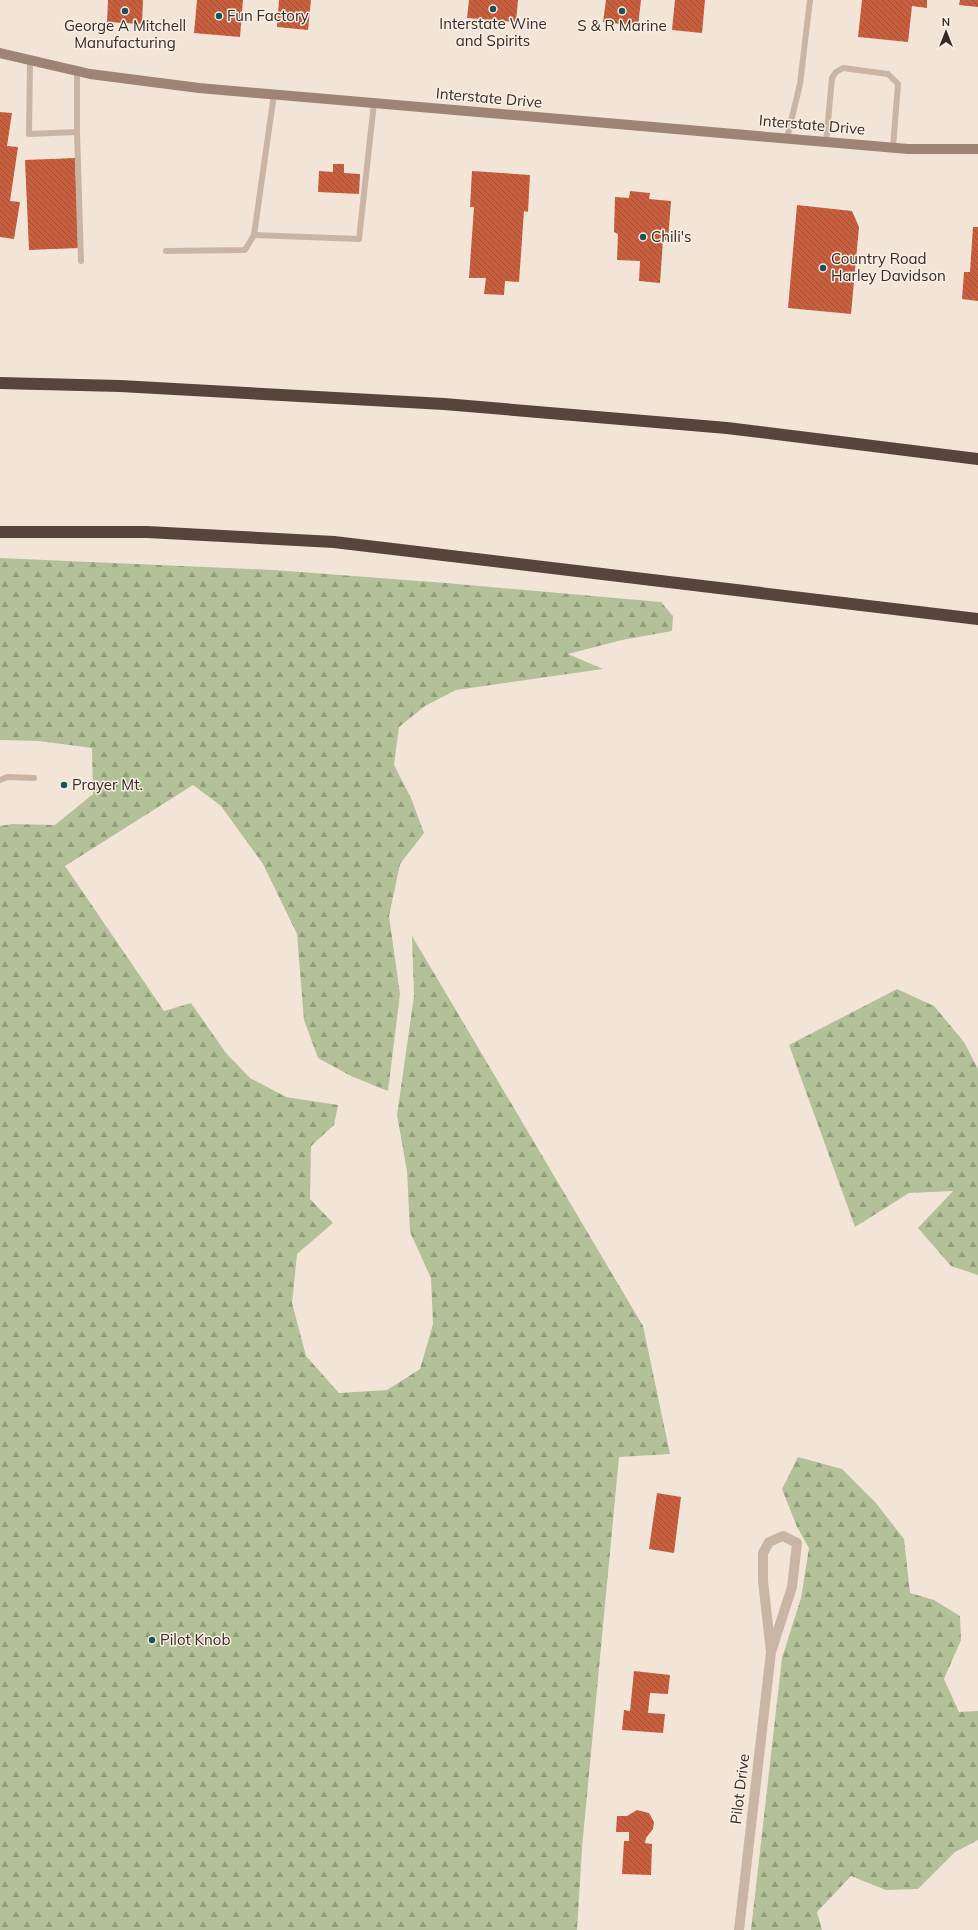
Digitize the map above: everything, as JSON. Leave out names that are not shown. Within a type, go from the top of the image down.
[{"type":"highway","points":[[0,383],[120,386],[444,404],[727,428],[978,459]]},
{"type":"highway","points":[[0,532],[147,532],[334,542],[978,619]]},
{"type":"main road","name":"Interstate Drive","points":[[0,54],[77,72],[199,88],[826,142],[892,147],[978,149]]},
{"type":"street","name":"Pilot Drive","points":[[739,1930],[771,1652],[792,1587],[797,1543],[783,1536],[769,1542],[763,1553],[763,1581],[771,1652]]},
{"type":"lane","points":[[787,138],[800,84],[810,0]]},
{"type":"lane","points":[[30,61],[29,134],[77,132]]},
{"type":"lane","points":[[826,142],[832,78],[836,72],[843,68],[888,74],[898,84],[892,147]]},
{"type":"lane","points":[[77,72],[77,132],[81,260]]},
{"type":"lane","points":[[166,252],[245,250],[254,235],[274,94]]},
{"type":"lane","points":[[254,235],[359,239],[374,103]]},
{"type":"lane","points":[[0,780],[7,777],[34,778]]},
{"type":"green space","points":[[0,558],[274,570],[446,583],[661,602],[673,616],[672,631],[622,640],[568,654],[603,669],[456,690],[425,706],[399,727],[394,765],[411,798],[424,833],[400,864],[389,916],[400,994],[388,1091],[351,1076],[318,1058],[304,1020],[297,934],[263,864],[221,806],[193,785],[65,866],[164,1011],[191,1003],[226,1053],[250,1078],[286,1097],[338,1105],[334,1125],[311,1146],[310,1199],[333,1223],[297,1254],[292,1303],[306,1356],[339,1393],[387,1390],[420,1369],[433,1324],[431,1278],[410,1232],[407,1171],[397,1115],[414,996],[412,936],[643,1326],[670,1454],[619,1457],[582,1848],[577,1930],[0,1930],[0,826],[12,824],[55,825],[93,794],[92,748],[39,741],[0,740]]},
{"type":"green space","points":[[897,989],[934,1006],[964,1042],[978,1069],[978,1275],[951,1266],[918,1228],[953,1191],[909,1193],[855,1227],[789,1045]]},
{"type":"green space","points":[[798,1457],[842,1469],[876,1503],[904,1539],[910,1593],[934,1600],[960,1616],[961,1640],[944,1679],[959,1712],[978,1711],[978,1840],[955,1852],[918,1889],[886,1890],[851,1876],[817,1912],[822,1930],[751,1930],[782,1658],[801,1598],[809,1548],[797,1527],[782,1489]]},
{"type":"building","name":"George A Mitchell Manufacturing","points":[[108,0],[143,0],[142,24],[107,22]]},
{"type":"building","name":"Fun Factory","points":[[197,0],[243,0],[240,37],[194,33]]},
{"type":"building","points":[[279,0],[311,0],[308,30],[277,27]]},
{"type":"building","name":"Interstate Wine and Spirits","points":[[469,0],[518,0],[516,22],[467,18]]},
{"type":"building","name":"S & R Marine","points":[[606,0],[641,0],[638,26],[603,22]]},
{"type":"building","points":[[675,0],[705,0],[702,33],[672,30]]},
{"type":"building","points":[[862,0],[927,0],[927,8],[912,6],[908,42],[858,37]]},
{"type":"building","points":[[960,0],[978,0],[978,7],[959,5]]},
{"type":"building","points":[[0,112],[12,113],[7,146],[18,147],[10,201],[20,202],[14,239],[0,237]]},
{"type":"building","points":[[75,158],[79,248],[29,250],[25,160]]},
{"type":"building","points":[[333,164],[344,164],[344,173],[360,174],[359,194],[318,192],[319,171],[333,172]]},
{"type":"building","points":[[472,171],[530,175],[528,212],[524,211],[519,282],[505,281],[504,295],[484,294],[486,278],[469,278],[474,207],[470,207]]},
{"type":"building","name":"Chili's","points":[[630,191],[650,193],[649,199],[671,201],[668,240],[663,240],[660,283],[639,281],[640,261],[617,260],[618,234],[614,232],[615,197],[629,198]]},
{"type":"building","name":"Country Road Harley Davidson","points":[[797,205],[852,211],[859,227],[851,314],[788,308]]},
{"type":"building","points":[[973,227],[978,227],[978,301],[962,299],[964,272],[970,272]]},
{"type":"building","points":[[657,1493],[681,1497],[674,1553],[649,1549]]},
{"type":"building","points":[[634,1671],[670,1675],[668,1694],[650,1693],[648,1713],[665,1714],[663,1733],[622,1730],[624,1710],[630,1711]]},
{"type":"building","points":[[637,1810],[649,1813],[654,1822],[653,1829],[646,1838],[645,1843],[652,1844],[651,1875],[622,1874],[624,1841],[629,1841],[629,1832],[616,1832],[617,1816],[627,1816]]},
{"type":"place","name":"Interstate Wine and Spirits","points":[[493,9]]},
{"type":"place","name":"George A Mitchell Manufacturing","points":[[125,11]]},
{"type":"place","name":"S & R Marine","points":[[622,11]]},
{"type":"place","name":"Fun Factory","points":[[219,16]]},
{"type":"place","name":"Chili's","points":[[643,237]]},
{"type":"place","name":"Country Road Harley Davidson","points":[[823,268]]},
{"type":"place","name":"Prayer Mt.","points":[[64,785]]},
{"type":"place","name":"Pilot Knob","points":[[152,1640]]}]
